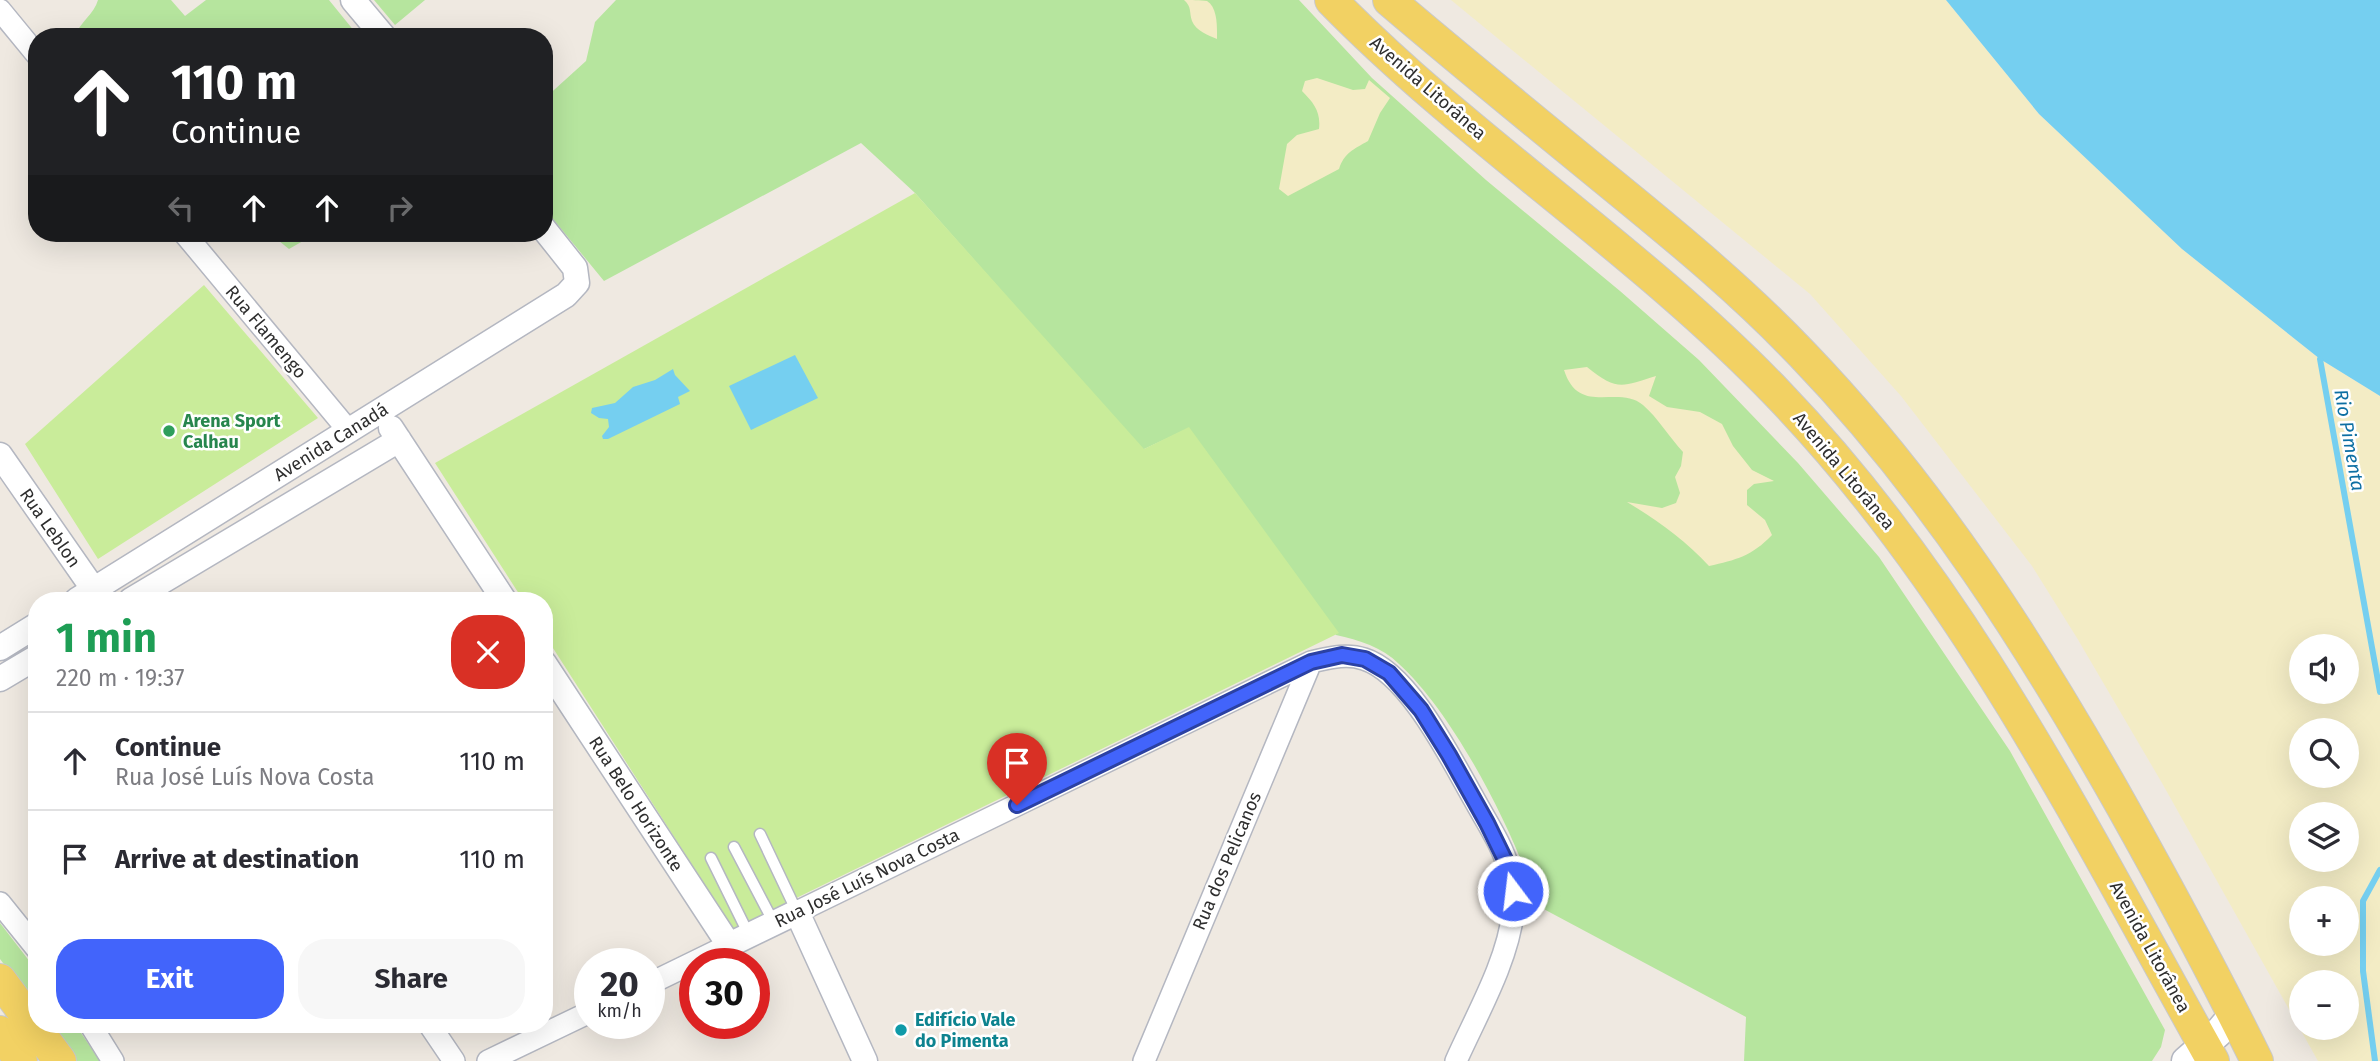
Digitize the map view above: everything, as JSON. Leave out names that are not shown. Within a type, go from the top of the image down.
[{"type":"main road","name":"Avenida Litorânea","points":[[1331,0],[1434,96],[1657,280],[1732,346],[1832,453],[1929,578],[2047,761],[2201,1056]]},
{"type":"main road","points":[[1389,2],[1713,268],[1801,353],[1879,440],[1964,551],[2039,663],[2150,856],[2257,1061]]},
{"type":"main road","points":[[0,980],[28,1018]]},
{"type":"main road","points":[[2201,1056],[2234,1014]]},
{"type":"main road","points":[[0,1032],[21,1061]]},
{"type":"main road","points":[[39,1033],[60,1061]]},
{"type":"street","points":[[353,0],[376,28]]},
{"type":"street","points":[[0,10],[28,44]]},
{"type":"street","name":"Avenida Canadá","points":[[96,592],[126,569],[573,290],[578,278],[569,259],[553,240]]},
{"type":"street","name":"Rua Flamengo","points":[[191,242],[348,430]]},
{"type":"street","points":[[380,411],[499,592]]},
{"type":"street","name":"Avenida Canadá","points":[[150,592],[399,440]]},
{"type":"street","name":"Rua Leblon","points":[[0,455],[87,592]]},
{"type":"street","points":[[126,569],[137,592]]},
{"type":"street","points":[[0,648],[28,631]]},
{"type":"street","name":"Rua José Luís Nova Costa","points":[[665,976],[1311,662],[1342,655],[1365,659],[1389,673],[1421,710],[1487,823],[1509,868],[1513,912],[1509,933],[1501,960],[1456,1061]]},
{"type":"street","points":[[0,679],[28,662]]},
{"type":"street","name":"Rua dos Pelicanos","points":[[1143,1061],[1311,662]]},
{"type":"street","name":"Rua Belo Horizonte","points":[[553,676],[739,940]]},
{"type":"street","points":[[0,903],[28,938]]},
{"type":"street","points":[[797,912],[865,1061]]},
{"type":"street","points":[[553,1030],[574,1020]]},
{"type":"street","points":[[96,1033],[113,1061]]},
{"type":"street","points":[[435,1033],[454,1061]]},
{"type":"street","points":[[489,1061],[547,1033]]},
{"type":"lane","points":[[760,834],[797,912]]},
{"type":"lane","points":[[734,847],[774,923]]},
{"type":"lane","points":[[711,858],[739,940]]},
{"type":"green space","points":[[98,0],[171,0],[185,16],[206,0],[329,0],[352,28],[79,28]]},
{"type":"green space","points":[[374,0],[425,0],[395,25]]},
{"type":"green space","points":[[616,0],[1299,0],[1372,78],[1486,180],[1699,360],[1798,463],[1879,557],[2010,751],[2165,1030],[2161,1047],[2152,1061],[1744,1061],[1746,1017],[1538,906],[1499,811],[1481,777],[1462,744],[1420,686],[1385,653],[1362,642],[1336,635],[1187,429],[1142,450],[915,193],[861,143],[604,281],[553,219],[553,91],[586,61],[595,22]]},
{"type":"green space","points":[[915,193],[1144,449],[1189,427],[1339,633],[733,929],[553,648],[553,592],[518,592],[435,463]]},
{"type":"green space","points":[[280,242],[301,242],[289,249]]},
{"type":"green space","name":"Arena Sport Calhau","points":[[204,285],[318,418],[98,559],[25,444]]},
{"type":"green space","points":[[0,923],[28,959],[28,996],[0,959]]},
{"type":"green space","points":[[54,1033],[81,1033],[100,1061],[74,1061]]},
{"type":"sand","points":[[1184,0],[1207,1],[1211,4],[1216,18],[1217,39],[1196,27]]},
{"type":"sand","points":[[1451,0],[1946,0],[2039,114],[2182,249],[2320,359],[2380,396],[2380,1061],[2318,1061],[2306,1040],[2359,1040],[2359,970],[2289,970],[2289,1009],[2162,783],[2032,566],[1901,396],[1810,294]]},
{"type":"sand","points":[[1317,78],[1353,90],[1365,89],[1369,80],[1390,98],[1368,141],[1347,155],[1339,169],[1288,196],[1279,189],[1287,144],[1297,135],[1319,129],[1316,108],[1302,91],[1305,81]]},
{"type":"sand","points":[[1587,367],[1606,380],[1620,385],[1656,376],[1649,396],[1667,407],[1700,412],[1722,424],[1733,446],[1752,470],[1774,481],[1754,484],[1747,490],[1747,505],[1765,520],[1772,535],[1758,548],[1743,556],[1709,566],[1670,531],[1627,502],[1662,508],[1676,503],[1680,493],[1675,477],[1681,466],[1683,452],[1654,416],[1633,399],[1589,396],[1579,392],[1571,384],[1564,370]]},
{"type":"water","points":[[1946,0],[2380,0],[2380,396],[2320,359],[2182,249],[2039,114]]},
{"type":"water","points":[[795,355],[818,398],[751,430],[729,386]]},
{"type":"water","points":[[673,369],[690,391],[678,397],[680,404],[603,439],[602,436],[609,427],[608,419],[591,413],[592,408],[615,403],[633,387],[655,380]]},
{"type":"waterway","name":"Rio Pimenta","points":[[2320,359],[2380,692]]},
{"type":"waterway","name":"Rio Pimenta","points":[[2375,1061],[2363,971],[2363,901],[2380,870]]},
{"type":"place","name":"Arena Sport Calhau","points":[[169,431]]},
{"type":"place","name":"Edifício Vale do Pimenta","points":[[901,1030]]},
{"type":"route","points":[[1017,805],[1311,662],[1342,655],[1365,659],[1389,673],[1421,710],[1487,823],[1509,868],[1513,891]]}]
